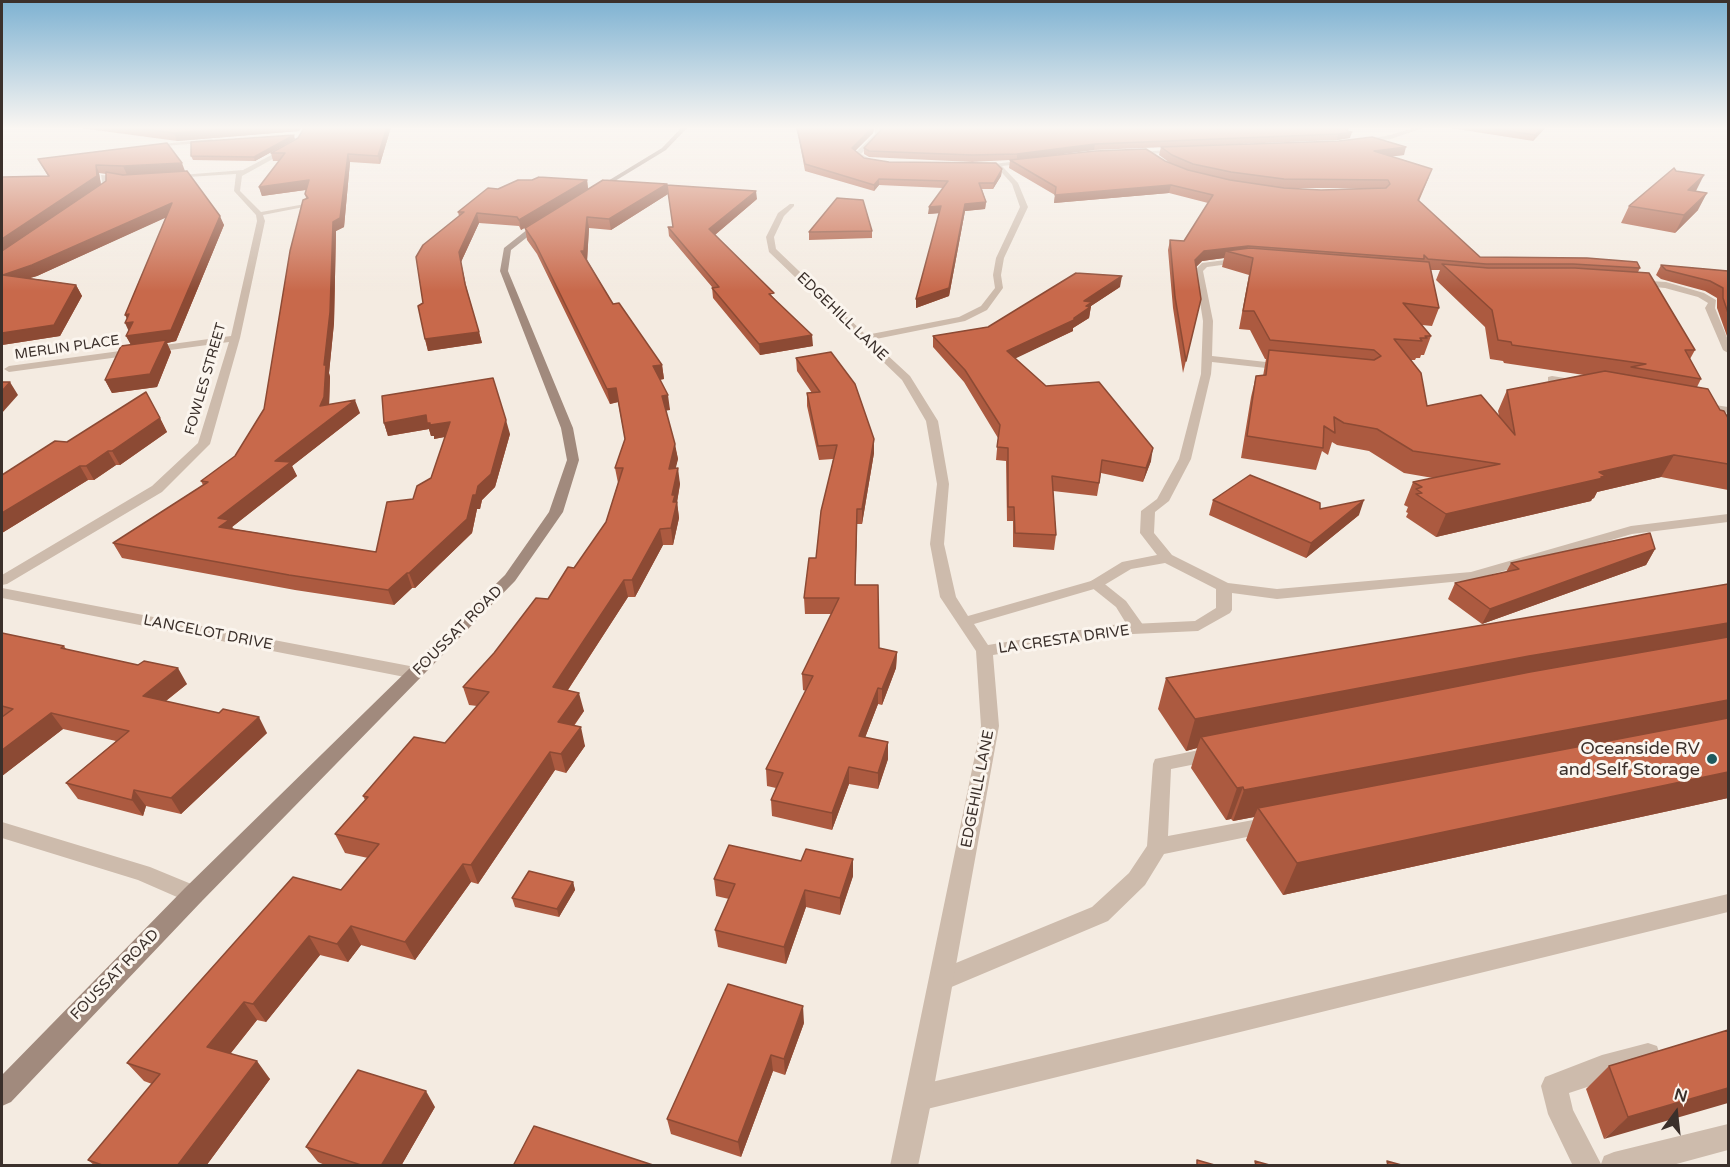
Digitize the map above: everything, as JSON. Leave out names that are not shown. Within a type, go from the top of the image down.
[{"type":"main road","points":[[582,198],[610,181]]},
{"type":"main road","name":"FOUSSAT ROAD","points":[[2,1093],[193,895],[510,578],[556,512],[573,459],[567,428],[504,271],[507,250],[513,243],[551,217]]},
{"type":"street","points":[[88,200],[107,187],[105,181]]},
{"type":"street","points":[[238,181],[237,191],[259,214],[305,206]]},
{"type":"street","points":[[864,338],[962,319],[984,308],[999,288],[997,275],[1000,258],[1024,207],[1015,181]]},
{"type":"street","name":"EDGEHILL LANE","points":[[792,205],[780,215],[770,237],[772,250],[906,378],[932,422],[943,483],[937,544],[948,597],[984,651],[990,726],[920,1098],[904,1166]]},
{"type":"street","name":"FOWLES STREET","points":[[2,581],[157,489],[204,444],[235,338],[261,221],[259,214]]},
{"type":"street","points":[[1258,261],[1233,260],[1205,265],[1199,270],[1208,321],[1206,374],[1185,459],[1162,501],[1148,511],[1147,533],[1167,558],[1224,587],[1277,594],[1472,576],[1631,530],[1728,518]]},
{"type":"street","points":[[1621,281],[1666,285],[1701,295],[1713,302],[1710,308],[1728,350]]},
{"type":"street","name":"MERLIN PLACE","points":[[9,369],[235,338]]},
{"type":"street","points":[[1206,358],[1298,368]]},
{"type":"street","points":[[1552,379],[1587,385]]},
{"type":"street","points":[[1693,404],[1728,410]]},
{"type":"street","points":[[965,622],[1096,584],[1127,565],[1167,558]]},
{"type":"street","points":[[1096,584],[1121,604],[1138,629]]},
{"type":"street","name":"LA CRESTA DRIVE","points":[[984,651],[1111,630],[1198,627],[1224,610],[1224,587]]},
{"type":"street","name":"LANCELOT DRIVE","points":[[2,593],[416,673]]},
{"type":"street","points":[[942,980],[1100,915],[1137,879],[1157,847],[1162,764],[1234,750]]},
{"type":"street","points":[[1157,847],[1288,822]]},
{"type":"street","points":[[2,830],[143,873],[193,895]]},
{"type":"street","points":[[920,1098],[1728,903]]},
{"type":"street","points":[[1588,1166],[1561,1114],[1554,1086],[1602,1068],[1674,1048]]},
{"type":"street","points":[[1614,1166],[1728,1137]]},
{"type":"building","points":[[2,181],[89,181],[2,239]]},
{"type":"building","points":[[105,181],[195,181],[220,216],[171,330],[126,336],[133,322],[125,323],[129,314],[125,315],[172,203],[32,265],[3,275],[76,285],[54,325],[2,333],[2,251]]},
{"type":"building","points":[[263,181],[299,181],[259,187]]},
{"type":"building","points":[[309,181],[345,181],[340,218],[333,222],[324,397],[320,406],[355,400],[275,461],[291,462],[218,518],[229,520],[219,527],[376,552],[387,502],[413,499],[417,486],[431,478],[450,422],[430,425],[427,423],[426,415],[384,423],[382,396],[493,378],[506,420],[491,474],[478,486],[476,495],[473,495],[467,519],[388,590],[289,575],[113,543],[208,482],[201,481],[235,456],[264,409],[290,251],[303,200],[308,198],[305,194]]},
{"type":"building","points":[[515,181],[585,181],[519,220],[517,217],[477,213],[459,252],[465,284],[479,332],[425,339],[418,306],[423,303],[416,257],[423,245],[464,212],[458,212],[488,188],[498,189]]},
{"type":"building","points":[[601,181],[667,184],[609,219],[587,217],[584,251],[581,251],[613,304],[619,303],[662,365],[653,366],[668,395],[662,396],[675,444],[669,469],[678,468],[672,495],[675,495],[673,502],[677,502],[671,528],[660,529],[632,580],[624,580],[553,687],[579,693],[558,722],[581,727],[561,754],[550,752],[471,865],[463,864],[405,942],[351,926],[337,944],[309,936],[253,1004],[244,1002],[207,1047],[257,1061],[177,1166],[105,1166],[88,1160],[160,1074],[127,1063],[293,877],[341,890],[379,844],[335,834],[368,797],[363,796],[414,737],[445,743],[489,692],[463,687],[494,653],[536,598],[548,599],[568,567],[574,568],[606,522],[623,468],[615,468],[625,439],[616,388],[607,389],[535,243],[525,228]]},
{"type":"building","points":[[862,181],[877,181],[874,185]]},
{"type":"building","points":[[948,181],[995,181],[979,183],[986,202],[965,204],[949,288],[916,299],[941,206],[929,207]]},
{"type":"building","points":[[1047,181],[1240,181],[1284,188],[1321,190],[1386,188],[1390,184],[1389,181],[1426,181],[1418,200],[1480,257],[1587,258],[1637,262],[1640,268],[1573,264],[1486,264],[1428,259],[1424,255],[1424,259],[1248,246],[1204,251],[1195,260],[1201,299],[1186,361],[1175,297],[1170,240],[1184,241],[1213,195],[1171,185],[1055,195],[1056,187]]},
{"type":"building","points":[[1658,181],[1697,181],[1688,190],[1707,193],[1684,215],[1629,206]]},
{"type":"building","points":[[667,185],[756,191],[709,229],[774,293],[769,294],[812,335],[759,344],[712,288],[719,287],[668,227],[673,227]]},
{"type":"building","points":[[837,198],[863,200],[872,231],[809,232]]},
{"type":"building","points":[[1250,248],[1429,262],[1439,308],[1403,303],[1431,336],[1420,338],[1422,341],[1394,339],[1421,373],[1427,406],[1481,395],[1515,435],[1507,390],[1605,371],[1708,389],[1720,410],[1724,411],[1728,418],[1728,464],[1674,455],[1599,472],[1606,476],[1601,477],[1603,478],[1446,514],[1416,494],[1422,493],[1416,489],[1422,487],[1413,482],[1500,464],[1413,451],[1377,429],[1344,423],[1334,417],[1335,433],[1324,426],[1323,448],[1247,436],[1256,376],[1266,375],[1269,350],[1374,360],[1381,356],[1374,350],[1270,340],[1254,311],[1243,311],[1253,258],[1226,251]]},
{"type":"building","points":[[1442,264],[1488,268],[1575,268],[1649,273],[1695,350],[1685,350],[1701,379],[1631,367],[1646,364],[1512,345],[1511,342],[1498,340],[1492,310]]},
{"type":"building","points":[[1661,265],[1728,271],[1728,313],[1723,298],[1723,288],[1710,281],[1666,270]]},
{"type":"building","points":[[1076,273],[1122,276],[1084,301],[1092,302],[1086,306],[1090,307],[1074,320],[1007,351],[1046,386],[1099,382],[1153,448],[1146,468],[1102,460],[1099,483],[1052,476],[1056,535],[1015,533],[1014,507],[1008,507],[1008,448],[997,447],[1000,425],[965,370],[933,336],[988,327]]},
{"type":"building","points":[[166,340],[150,374],[105,380],[121,346]]},
{"type":"building","points":[[831,352],[855,384],[874,439],[862,509],[857,509],[855,585],[878,585],[879,648],[897,652],[882,689],[878,688],[859,736],[888,742],[878,773],[849,767],[832,813],[771,800],[783,773],[766,769],[813,676],[802,674],[839,598],[804,598],[809,558],[816,558],[821,511],[837,445],[818,446],[807,393],[820,392],[796,358]]},
{"type":"building","points":[[2,382],[10,382],[2,391]]},
{"type":"building","points":[[146,392],[160,418],[112,451],[108,451],[86,466],[80,466],[2,513],[2,475],[55,441],[67,442]]},
{"type":"building","points":[[1250,475],[1320,503],[1320,509],[1364,500],[1311,543],[1213,500]]},
{"type":"building","points":[[1650,533],[1655,549],[1490,609],[1455,583],[1519,569],[1511,563]]},
{"type":"building","points":[[1728,584],[1728,623],[1529,656],[1195,719],[1166,678]]},
{"type":"building","points":[[2,633],[138,665],[144,661],[178,668],[143,696],[219,713],[223,709],[259,717],[171,798],[134,790],[132,800],[66,783],[129,731],[51,713],[2,750],[2,717],[13,709],[2,706]]},
{"type":"building","points":[[1728,637],[1728,700],[1244,790],[1243,787],[1237,788],[1201,737],[1530,672]]},
{"type":"building","points":[[1728,718],[1728,772],[1297,863],[1258,808]]},
{"type":"building","points":[[729,845],[801,861],[806,849],[853,859],[840,898],[805,890],[784,947],[715,930],[735,884],[714,879]]},
{"type":"building","points":[[529,871],[573,882],[557,909],[512,898]]},
{"type":"building","points":[[728,984],[803,1006],[784,1059],[771,1055],[738,1142],[667,1119]]},
{"type":"building","points":[[1728,1030],[1728,1088],[1628,1117],[1609,1066]]},
{"type":"building","points":[[358,1070],[426,1091],[381,1166],[364,1166],[306,1147]]},
{"type":"building","points":[[534,1126],[656,1166],[513,1166]]},
{"type":"building","points":[[1197,1160],[1218,1166],[1197,1166]]},
{"type":"building","points":[[1255,1161],[1273,1166],[1256,1166]]},
{"type":"building","points":[[1387,1161],[1405,1166],[1388,1166]]},
{"type":"place","name":"Oceanside RV and Self Storage","points":[[1712,759]]}]
